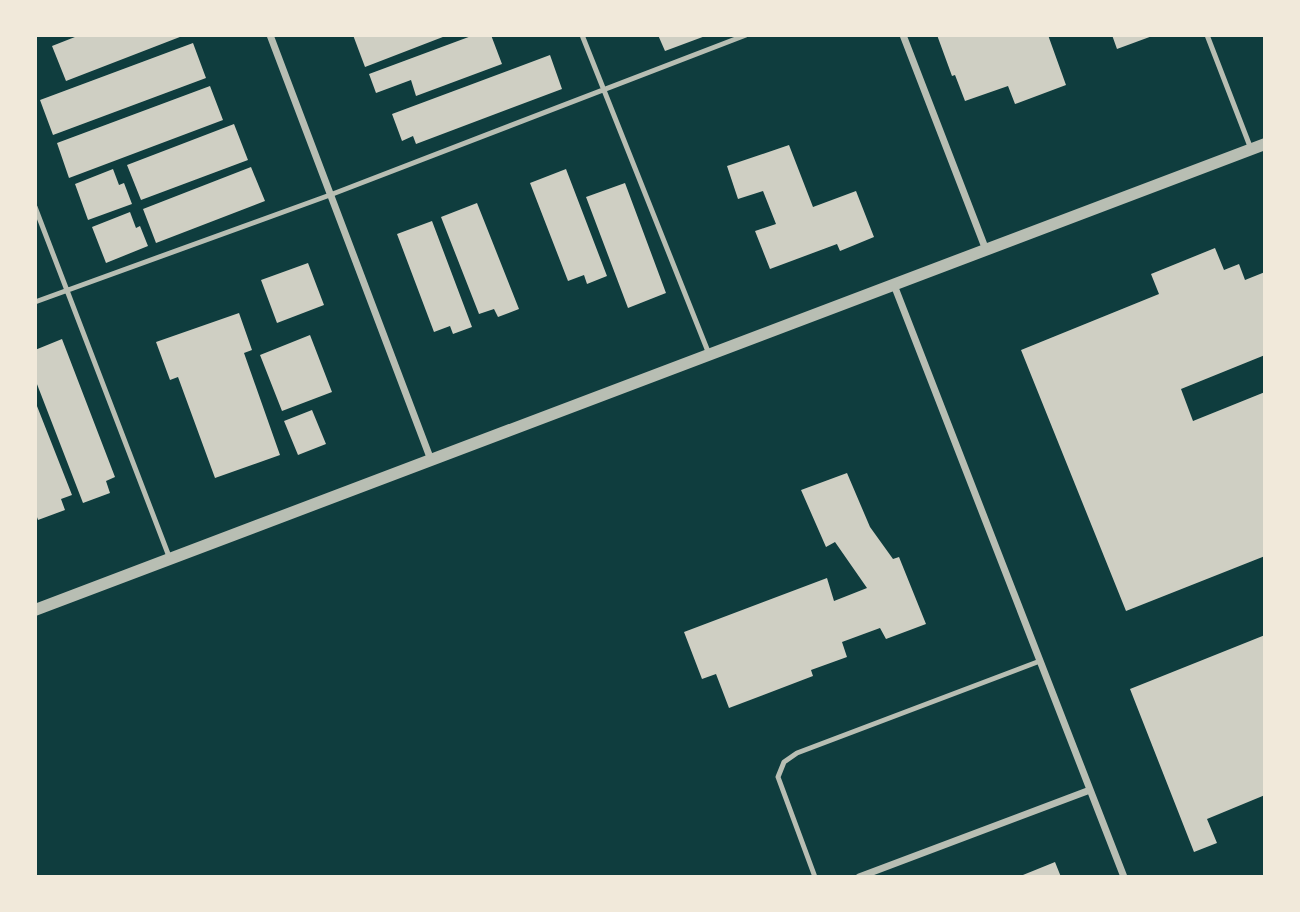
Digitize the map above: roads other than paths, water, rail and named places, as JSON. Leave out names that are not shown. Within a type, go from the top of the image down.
[{"type":"street","points":[[270,35],[431,460]]},
{"type":"street","points":[[903,35],[986,250]]},
{"type":"street","points":[[35,610],[1265,144]]},
{"type":"street","points":[[894,285],[1124,877]]},
{"type":"street","points":[[859,877],[1090,790]]},
{"type":"lane","points":[[582,35],[709,355]]},
{"type":"lane","points":[[35,302],[330,195],[747,35]]},
{"type":"lane","points":[[1207,35],[1251,149]]},
{"type":"lane","points":[[35,207],[170,559]]},
{"type":"lane","points":[[815,877],[778,777],[783,762],[797,753],[1040,661]]}]
